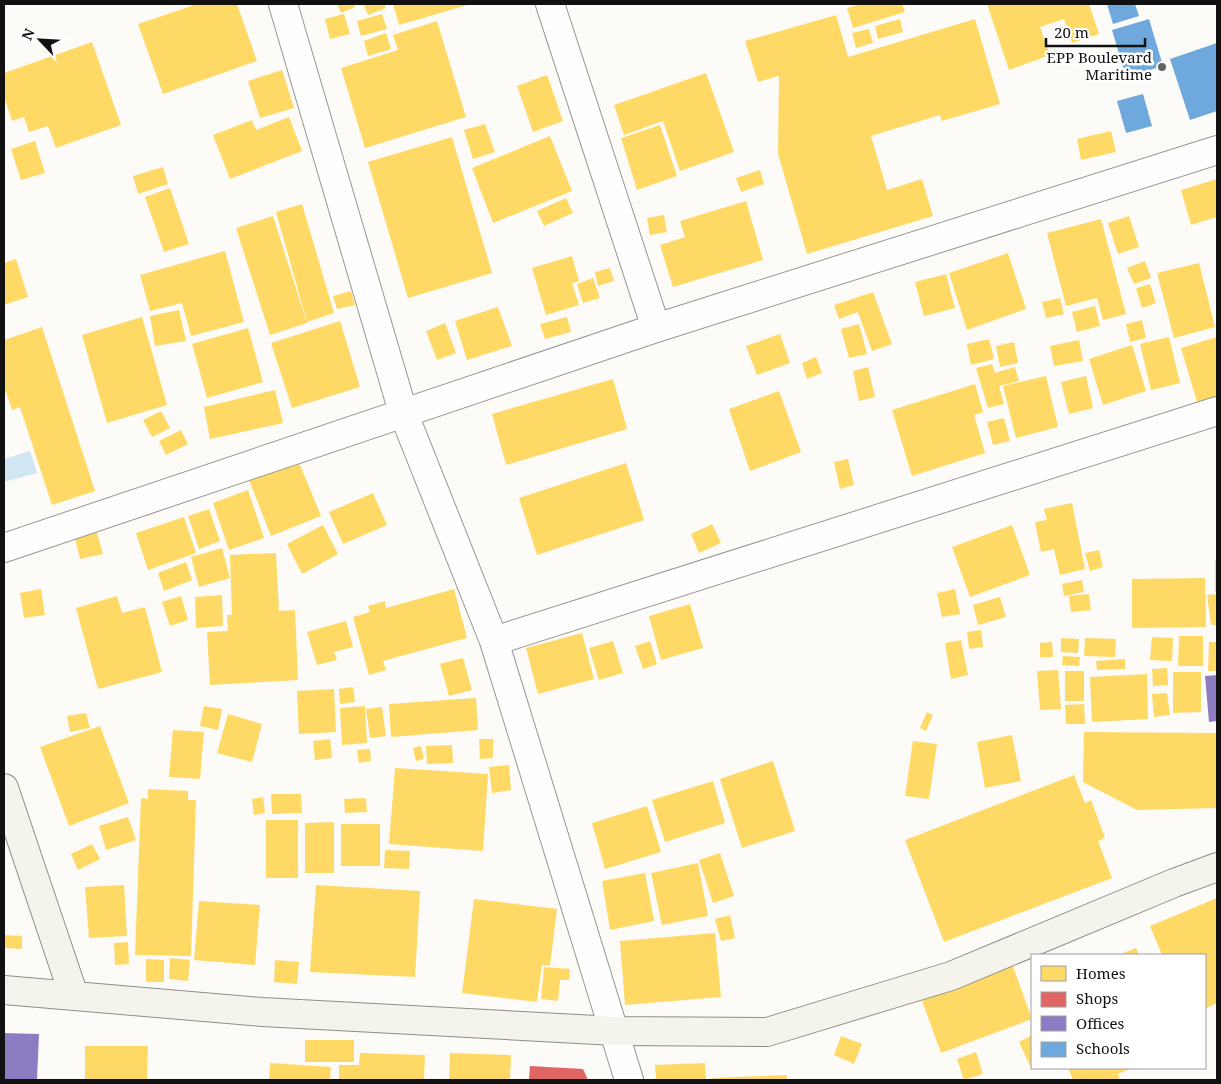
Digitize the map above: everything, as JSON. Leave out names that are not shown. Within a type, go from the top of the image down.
[{"type":"street","points":[[283,4],[403,412],[494,641],[629,1080]]},
{"type":"street","points":[[550,4],[656,328]]},
{"type":"street","points":[[4,548],[656,328],[1217,150]]},
{"type":"street","points":[[494,641],[1217,411]]},
{"type":"street","points":[[4,788],[74,996]]},
{"type":"street","points":[[4,990],[262,1012],[615,1031],[767,1032],[950,976],[1217,867]]},
{"type":"water","points":[[30,451],[37,473],[4,482],[4,459]]},
{"type":"building: Homes","points":[[197,4],[237,4],[257,61],[163,94],[138,24]]},
{"type":"building: Homes","points":[[337,4],[354,4],[355,7],[341,13]]},
{"type":"building: Homes","points":[[384,4],[386,8],[368,15],[364,6]]},
{"type":"building: Homes","points":[[393,4],[471,4],[399,25]]},
{"type":"building: Homes","points":[[861,4],[902,4],[905,12],[853,28],[847,8]]},
{"type":"building: Homes","points":[[987,4],[1089,4],[1099,34],[1072,43],[1064,19],[1040,27],[1050,55],[1009,70]]},
{"type":"building: Homes","points":[[344,14],[350,34],[330,39],[325,19]]},
{"type":"building: Homes","points":[[382,14],[387,29],[361,36],[357,21]]},
{"type":"building: Homes","points":[[836,15],[848,57],[975,19],[1000,104],[942,121],[940,115],[871,136],[887,190],[922,179],[933,216],[807,254],[778,154],[779,76],[758,82],[745,41]]},
{"type":"building: Homes","points":[[900,19],[903,32],[878,39],[875,26]]},
{"type":"building: Homes","points":[[437,21],[466,117],[365,148],[341,68],[398,50],[393,35]]},
{"type":"building: Homes","points":[[869,29],[873,43],[856,48],[852,33]]},
{"type":"building: Homes","points":[[386,33],[391,49],[368,56],[364,41]]},
{"type":"building: Homes","points":[[92,42],[121,125],[56,148],[48,126],[29,132],[24,117],[12,121],[4,96],[4,73]]},
{"type":"building: Homes","points":[[282,70],[294,108],[260,118],[248,81]]},
{"type":"building: Homes","points":[[706,73],[734,152],[680,171],[663,121],[624,135],[614,105]]},
{"type":"building: Homes","points":[[547,75],[563,121],[533,132],[517,86]]},
{"type":"building: Homes","points":[[289,117],[302,151],[230,179],[213,135],[252,120],[256,130]]},
{"type":"building: Homes","points":[[485,124],[495,152],[473,159],[464,130]]},
{"type":"building: Homes","points":[[660,125],[677,176],[637,190],[621,138]]},
{"type":"building: Homes","points":[[1111,131],[1116,152],[1081,160],[1077,139]]},
{"type":"building: Homes","points":[[550,136],[572,191],[493,223],[472,168]]},
{"type":"building: Homes","points":[[452,137],[492,273],[408,298],[368,162]]},
{"type":"building: Homes","points":[[35,141],[45,173],[21,180],[11,149]]},
{"type":"building: Homes","points":[[163,167],[168,184],[138,194],[133,176]]},
{"type":"building: Homes","points":[[760,170],[764,184],[741,192],[736,178]]},
{"type":"building: Homes","points":[[1217,179],[1217,217],[1191,225],[1181,190]]},
{"type":"building: Homes","points":[[170,188],[189,244],[164,252],[145,197]]},
{"type":"building: Homes","points":[[566,198],[573,213],[544,226],[537,211]]},
{"type":"building: Homes","points":[[746,201],[763,260],[673,287],[660,245],[685,237],[680,221]]},
{"type":"building: Homes","points":[[302,204],[334,313],[307,322],[276,212]]},
{"type":"building: Homes","points":[[664,215],[667,232],[650,235],[647,218]]},
{"type":"building: Homes","points":[[273,216],[307,323],[270,335],[236,228]]},
{"type":"building: Homes","points":[[1129,216],[1139,247],[1118,254],[1108,223]]},
{"type":"building: Homes","points":[[1101,219],[1126,314],[1103,320],[1097,298],[1066,306],[1047,233]]},
{"type":"building: Homes","points":[[225,251],[244,322],[191,336],[182,303],[150,311],[140,275]]},
{"type":"building: Homes","points":[[1008,253],[1026,309],[967,330],[949,273]]},
{"type":"building: Homes","points":[[572,256],[579,281],[572,283],[579,305],[546,315],[532,268]]},
{"type":"building: Homes","points":[[16,259],[28,297],[4,305],[4,263]]},
{"type":"building: Homes","points":[[1145,261],[1151,278],[1134,284],[1127,268]]},
{"type":"building: Homes","points":[[1199,263],[1215,327],[1174,338],[1157,273]]},
{"type":"building: Homes","points":[[610,268],[614,281],[598,286],[595,272]]},
{"type":"building: Homes","points":[[946,274],[955,308],[924,316],[915,282]]},
{"type":"building: Homes","points":[[593,278],[600,298],[583,303],[577,284]]},
{"type":"building: Homes","points":[[1150,284],[1156,303],[1142,308],[1136,288]]},
{"type":"building: Homes","points":[[351,291],[355,305],[337,309],[333,296]]},
{"type":"building: Homes","points":[[873,292],[892,344],[872,351],[858,312],[839,319],[834,305]]},
{"type":"building: Homes","points":[[1060,298],[1064,314],[1046,318],[1042,302]]},
{"type":"building: Homes","points":[[1095,306],[1100,326],[1077,332],[1072,312]]},
{"type":"building: Homes","points":[[498,307],[512,346],[467,360],[455,321]]},
{"type":"building: Homes","points":[[179,310],[186,341],[155,346],[150,316]]},
{"type":"building: Homes","points":[[142,317],[167,405],[107,423],[82,335]]},
{"type":"building: Homes","points":[[567,317],[571,332],[545,339],[540,324]]},
{"type":"building: Homes","points":[[1142,320],[1146,338],[1130,342],[1126,324]]},
{"type":"building: Homes","points":[[340,321],[360,387],[292,408],[271,343]]},
{"type":"building: Homes","points":[[445,323],[456,353],[437,360],[426,331]]},
{"type":"building: Homes","points":[[859,324],[867,354],[849,358],[841,329]]},
{"type":"building: Homes","points":[[42,327],[95,491],[52,505],[20,407],[12,410],[6,392],[4,393],[4,340]]},
{"type":"building: Homes","points":[[248,328],[263,382],[207,398],[192,344]]},
{"type":"building: Homes","points":[[780,334],[790,363],[757,375],[746,346]]},
{"type":"building: Homes","points":[[1169,337],[1180,383],[1151,390],[1140,344]]},
{"type":"building: Homes","points":[[1217,337],[1217,396],[1197,402],[1181,348]]},
{"type":"building: Homes","points":[[989,339],[994,359],[971,365],[967,344]]},
{"type":"building: Homes","points":[[1079,340],[1083,361],[1054,366],[1050,346]]},
{"type":"building: Homes","points":[[1014,342],[1018,363],[1000,367],[996,346]]},
{"type":"building: Homes","points":[[1132,345],[1146,391],[1103,405],[1089,359]]},
{"type":"building: Homes","points":[[816,357],[822,373],[807,379],[802,363]]},
{"type":"building: Homes","points":[[992,364],[995,373],[1015,367],[1019,381],[999,386],[1004,404],[988,408],[976,368]]},
{"type":"building: Homes","points":[[868,367],[875,397],[859,401],[853,371]]},
{"type":"building: Homes","points":[[1046,376],[1058,427],[1016,438],[1003,386]]},
{"type":"building: Homes","points":[[1086,376],[1093,408],[1069,414],[1061,382]]},
{"type":"building: Homes","points":[[613,379],[627,429],[506,465],[492,414]]},
{"type":"building: Homes","points":[[975,384],[983,412],[974,415],[985,453],[912,476],[892,410]]},
{"type":"building: Homes","points":[[275,390],[283,423],[210,439],[204,407]]},
{"type":"building: Homes","points":[[779,391],[801,452],[750,471],[729,409]]},
{"type":"building: Homes","points":[[161,411],[170,428],[152,437],[143,420]]},
{"type":"building: Homes","points":[[1004,418],[1010,441],[993,445],[987,422]]},
{"type":"building: Homes","points":[[181,430],[188,444],[166,455],[159,441]]},
{"type":"building: Homes","points":[[848,459],[854,485],[840,489],[834,462]]},
{"type":"building: Homes","points":[[298,460],[321,516],[271,536],[249,480]]},
{"type":"building: Homes","points":[[626,463],[644,520],[537,555],[519,498]]},
{"type":"building: Homes","points":[[248,490],[264,538],[229,550],[213,503]]},
{"type":"building: Homes","points":[[373,493],[387,525],[343,544],[329,512]]},
{"type":"building: Homes","points":[[1072,503],[1085,569],[1060,575],[1054,549],[1041,552],[1035,522],[1047,520],[1044,509]]},
{"type":"building: Homes","points":[[209,509],[220,541],[199,549],[188,516]]},
{"type":"building: Homes","points":[[184,517],[196,553],[148,570],[136,533]]},
{"type":"building: Homes","points":[[712,524],[721,543],[699,553],[691,534]]},
{"type":"building: Homes","points":[[323,525],[338,554],[302,574],[287,544]]},
{"type":"building: Homes","points":[[1012,525],[1030,575],[970,597],[952,547]]},
{"type":"building: Homes","points":[[96,529],[103,554],[80,559],[74,535]]},
{"type":"building: Homes","points":[[222,548],[230,578],[199,587],[191,557]]},
{"type":"building: Homes","points":[[1099,550],[1103,567],[1090,571],[1085,553]]},
{"type":"building: Homes","points":[[276,553],[279,611],[295,610],[298,680],[210,685],[207,632],[228,631],[227,615],[232,615],[230,555]]},
{"type":"building: Homes","points":[[1215,561],[1217,561],[1217,592],[1215,591]]},
{"type":"building: Homes","points":[[186,562],[192,580],[164,591],[158,573]]},
{"type":"building: Homes","points":[[1205,578],[1206,627],[1132,628],[1132,579]]},
{"type":"building: Homes","points":[[1082,580],[1084,592],[1064,596],[1062,584]]},
{"type":"building: Homes","points":[[41,589],[45,615],[24,618],[20,593]]},
{"type":"building: Homes","points":[[454,589],[467,638],[383,661],[386,670],[369,675],[353,617],[370,612],[368,606],[385,601],[386,608]]},
{"type":"building: Homes","points":[[955,589],[960,614],[942,617],[937,593]]},
{"type":"building: Homes","points":[[1089,594],[1091,610],[1071,612],[1069,596]]},
{"type":"building: Homes","points":[[1217,594],[1217,625],[1211,625],[1207,595]]},
{"type":"building: Homes","points":[[222,595],[223,626],[196,628],[195,597]]},
{"type":"building: Homes","points":[[117,596],[122,613],[145,607],[162,672],[98,689],[76,608]]},
{"type":"building: Homes","points":[[181,596],[188,620],[170,626],[162,602]]},
{"type":"building: Homes","points":[[1000,597],[1006,617],[978,625],[973,605]]},
{"type":"building: Homes","points":[[690,604],[703,648],[661,660],[649,616]]},
{"type":"building: Homes","points":[[346,621],[353,647],[334,652],[337,660],[317,665],[307,632]]},
{"type":"building: Homes","points":[[981,630],[983,647],[969,649],[967,632]]},
{"type":"building: Homes","points":[[582,633],[594,679],[538,694],[526,648]]},
{"type":"building: Homes","points":[[1179,636],[1203,636],[1203,666],[1178,666]]},
{"type":"building: Homes","points":[[1152,637],[1173,638],[1172,661],[1150,660]]},
{"type":"building: Homes","points":[[1061,638],[1079,639],[1078,653],[1061,652]]},
{"type":"building: Homes","points":[[1085,638],[1116,639],[1115,657],[1084,656]]},
{"type":"building: Homes","points":[[961,640],[968,675],[951,679],[945,643]]},
{"type":"building: Homes","points":[[613,641],[623,673],[599,680],[589,648]]},
{"type":"building: Homes","points":[[650,641],[657,664],[643,669],[635,646]]},
{"type":"building: Homes","points":[[1052,642],[1053,657],[1040,657],[1040,643]]},
{"type":"building: Homes","points":[[1209,642],[1217,642],[1217,671],[1208,671]]},
{"type":"building: Homes","points":[[1063,656],[1080,657],[1079,666],[1062,665]]},
{"type":"building: Homes","points":[[463,658],[472,690],[449,696],[440,664]]},
{"type":"building: Homes","points":[[1125,659],[1125,669],[1097,670],[1096,661]]},
{"type":"building: Homes","points":[[1167,668],[1168,685],[1153,686],[1152,669]]},
{"type":"building: Homes","points":[[1058,670],[1061,709],[1040,710],[1037,671]]},
{"type":"building: Homes","points":[[1065,671],[1084,671],[1084,701],[1065,701]]},
{"type":"building: Homes","points":[[1173,672],[1201,672],[1201,712],[1173,713]]},
{"type":"building: Homes","points":[[1147,674],[1148,719],[1092,722],[1090,677]]},
{"type":"building: Homes","points":[[353,687],[355,702],[340,704],[339,689]]},
{"type":"building: Homes","points":[[334,689],[336,732],[299,734],[297,691]]},
{"type":"building: Homes","points":[[1167,693],[1170,715],[1154,717],[1152,694]]},
{"type":"building: Homes","points":[[476,698],[478,730],[391,737],[389,704]]},
{"type":"building: Homes","points":[[1084,704],[1085,724],[1066,724],[1065,705]]},
{"type":"building: Homes","points":[[204,706],[222,709],[218,730],[200,726]]},
{"type":"building: Homes","points":[[365,706],[367,743],[342,745],[340,708]]},
{"type":"building: Homes","points":[[382,707],[386,736],[370,738],[366,709]]},
{"type":"building: Homes","points":[[927,712],[933,715],[926,731],[920,728]]},
{"type":"building: Homes","points":[[86,713],[90,728],[70,732],[67,716]]},
{"type":"building: Homes","points":[[228,714],[262,724],[252,762],[217,753]]},
{"type":"building: Homes","points":[[100,726],[129,803],[69,826],[40,747]]},
{"type":"building: Homes","points":[[173,730],[204,732],[200,779],[169,777]]},
{"type":"building: Homes","points":[[1084,732],[1217,733],[1217,808],[1137,810],[1083,782]]},
{"type":"building: Homes","points":[[1012,735],[1021,781],[985,788],[977,742]]},
{"type":"building: Homes","points":[[330,739],[332,758],[315,760],[313,741]]},
{"type":"building: Homes","points":[[479,739],[493,739],[493,758],[480,759]]},
{"type":"building: Homes","points":[[913,741],[937,744],[929,799],[905,796]]},
{"type":"building: Homes","points":[[452,745],[453,763],[427,764],[426,746]]},
{"type":"building: Homes","points":[[421,746],[424,759],[416,761],[413,748]]},
{"type":"building: Homes","points":[[370,749],[371,761],[359,763],[357,750]]},
{"type":"building: Homes","points":[[773,761],[795,831],[742,848],[720,779]]},
{"type":"building: Homes","points":[[509,765],[511,790],[492,793],[489,767]]},
{"type":"building: Homes","points":[[395,768],[488,774],[483,851],[389,844]]},
{"type":"building: Homes","points":[[1074,775],[1085,803],[1091,800],[1105,838],[1098,841],[1112,878],[944,942],[905,840]]},
{"type":"building: Homes","points":[[713,781],[725,823],[665,842],[652,800]]},
{"type":"building: Homes","points":[[148,789],[188,791],[188,800],[196,800],[191,956],[135,955],[141,798],[148,799]]},
{"type":"building: Homes","points":[[271,794],[301,794],[302,813],[272,814]]},
{"type":"building: Homes","points":[[263,797],[265,813],[254,815],[252,799]]},
{"type":"building: Homes","points":[[366,798],[367,812],[345,813],[344,799]]},
{"type":"building: Homes","points":[[647,806],[661,852],[605,869],[592,823]]},
{"type":"building: Homes","points":[[128,817],[136,840],[106,850],[99,826]]},
{"type":"building: Homes","points":[[266,820],[298,820],[298,878],[266,878]]},
{"type":"building: Homes","points":[[334,822],[334,873],[305,873],[305,823]]},
{"type":"building: Homes","points":[[341,824],[380,824],[380,866],[341,866]]},
{"type":"building: Homes","points":[[92,844],[100,859],[78,870],[71,854]]},
{"type":"building: Homes","points":[[385,850],[410,851],[409,869],[384,868]]},
{"type":"building: Homes","points":[[720,853],[734,896],[713,903],[699,860]]},
{"type":"building: Homes","points":[[698,863],[708,916],[662,925],[651,873]]},
{"type":"building: Homes","points":[[645,873],[654,921],[610,930],[602,881]]},
{"type":"building: Homes","points":[[124,885],[127,936],[89,938],[85,887]]},
{"type":"building: Homes","points":[[316,885],[420,891],[415,977],[310,972]]},
{"type":"building: Homes","points":[[1217,898],[1217,1003],[1206,1008],[1206,954],[1162,954],[1150,926]]},
{"type":"building: Homes","points":[[474,899],[557,909],[550,966],[542,965],[537,1002],[462,993]]},
{"type":"building: Homes","points":[[199,901],[260,905],[255,965],[194,960]]},
{"type":"building: Homes","points":[[730,915],[735,938],[721,941],[715,919]]},
{"type":"building: Homes","points":[[715,933],[721,997],[625,1005],[620,941]]},
{"type":"building: Homes","points":[[4,935],[22,936],[22,949],[4,948]]},
{"type":"building: Homes","points":[[128,942],[129,964],[115,965],[114,943]]},
{"type":"building: Homes","points":[[1136,948],[1139,954],[1121,954]]},
{"type":"building: Homes","points":[[170,958],[190,960],[188,981],[169,979]]},
{"type":"building: Homes","points":[[146,959],[164,960],[164,982],[146,982]]},
{"type":"building: Homes","points":[[275,960],[299,962],[297,984],[274,982]]},
{"type":"building: Homes","points":[[1011,961],[1031,1019],[941,1053],[920,995]]},
{"type":"building: Homes","points":[[544,967],[570,969],[569,980],[560,980],[558,1001],[541,999]]},
{"type":"building: Homes","points":[[841,1036],[862,1044],[854,1064],[834,1055]]},
{"type":"building: Homes","points":[[1031,1036],[1031,1068],[1019,1042]]},
{"type":"building: Homes","points":[[305,1040],[354,1040],[354,1062],[305,1062]]},
{"type":"building: Homes","points":[[85,1046],[148,1046],[147,1080],[85,1080]]},
{"type":"building: Homes","points":[[976,1052],[983,1074],[964,1080],[957,1059]]},
{"type":"building: Homes","points":[[360,1053],[425,1055],[424,1080],[339,1080],[339,1065],[359,1065]]},
{"type":"building: Homes","points":[[450,1053],[511,1055],[510,1080],[449,1080]]},
{"type":"building: Homes","points":[[270,1063],[331,1067],[330,1080],[269,1080]]},
{"type":"building: Homes","points":[[705,1063],[706,1080],[656,1080],[655,1065]]},
{"type":"building: Homes","points":[[1068,1069],[1130,1069],[1118,1074],[1120,1080],[1073,1080]]},
{"type":"building: Homes","points":[[787,1075],[787,1080],[712,1080],[712,1078]]},
{"type":"building: Shops","points":[[530,1066],[583,1069],[588,1080],[529,1080]]},
{"type":"building: Offices","points":[[1217,675],[1217,721],[1209,722],[1205,676]]},
{"type":"building: Offices","points":[[4,1033],[39,1034],[37,1080],[4,1080]]},
{"type":"building: Schools","points":[[1107,4],[1135,4],[1139,16],[1113,24]]},
{"type":"building: Schools","points":[[1149,19],[1163,66],[1126,77],[1112,30]]},
{"type":"building: Schools","points":[[1217,43],[1217,111],[1190,120],[1170,59]]},
{"type":"building: Schools","points":[[1143,94],[1152,126],[1126,133],[1117,101]]},
{"type":"place","name":"EPP Boulevard Maritime","points":[[1162,67]]}]
